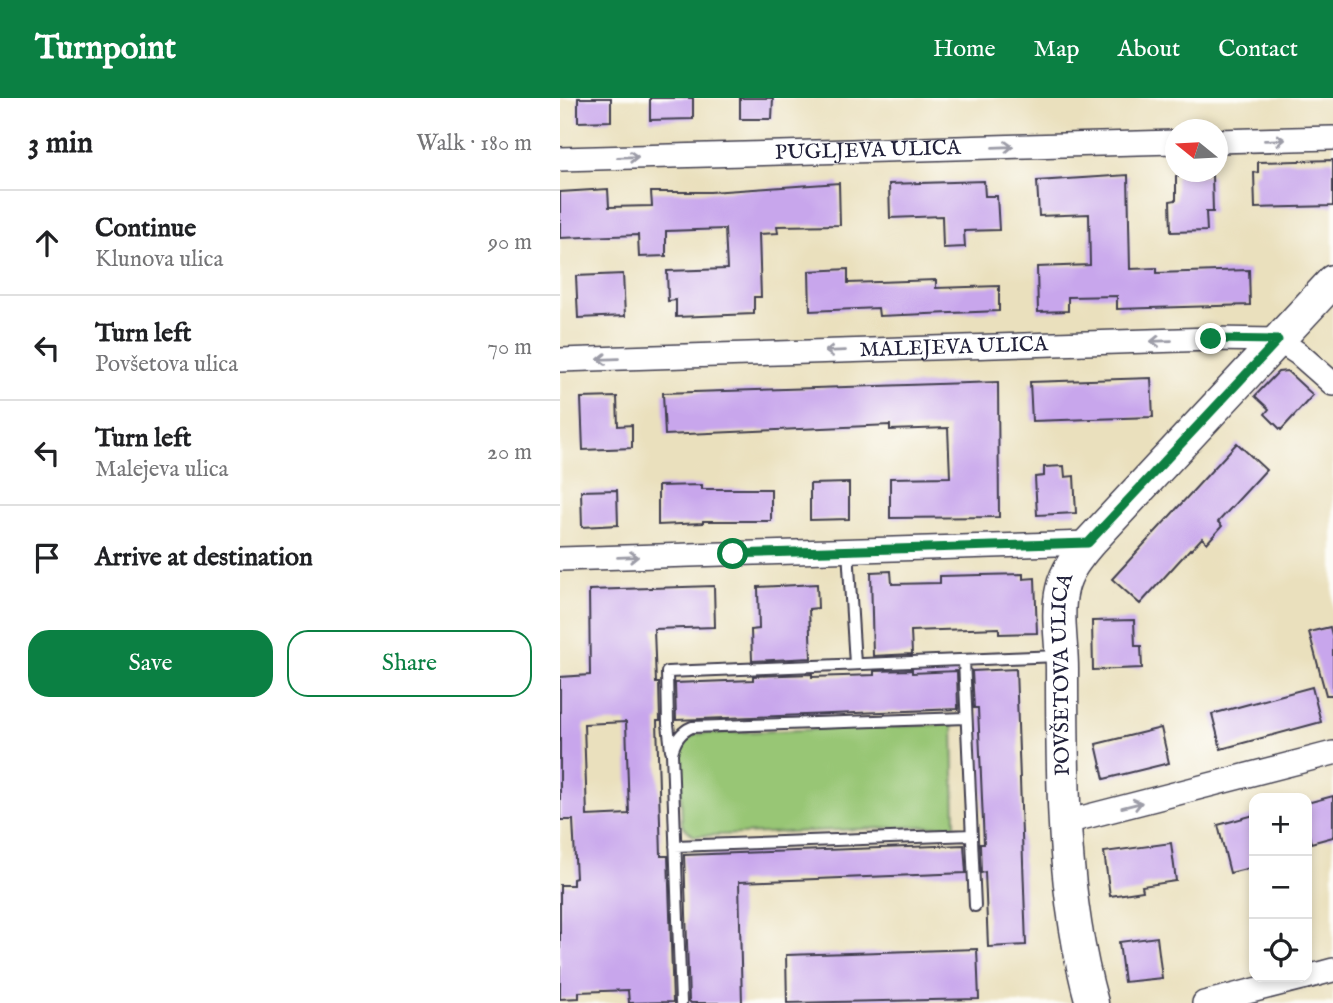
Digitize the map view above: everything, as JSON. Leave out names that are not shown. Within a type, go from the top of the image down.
[{"type":"street","points":[[1228,141],[1333,138]]},
{"type":"street","name":"PUGLJEVA ULICA","points":[[560,159],[1165,142]]},
{"type":"street","name":"POVŠETOVA ULICA","points":[[1092,1003],[1073,908],[1066,822],[1060,629],[1063,586],[1069,570],[1088,543],[1333,281]]},
{"type":"street","name":"MALEJEVA ULICA","points":[[560,360],[1211,339],[1278,340]]},
{"type":"street","points":[[1278,340],[1299,354],[1333,384]]},
{"type":"street","points":[[560,559],[1088,543]]},
{"type":"street","points":[[1066,822],[1333,753]]},
{"type":"street","points":[[1312,975],[1333,970]]},
{"type":"street","points":[[1204,1003],[1286,982]]},
{"type":"lane","points":[[848,550],[855,664]]},
{"type":"lane","points":[[681,1003],[667,672],[1062,656]]},
{"type":"lane","points":[[964,660],[975,906]]},
{"type":"lane","points":[[672,753],[684,730],[692,727],[966,718]]},
{"type":"lane","points":[[675,846],[972,835]]},
{"type":"green space","points":[[953,724],[955,825],[694,836],[682,825],[680,756],[683,744],[695,734]]},
{"type":"building","points":[[578,98],[611,98],[611,121],[578,122]]},
{"type":"building","points":[[650,98],[693,98],[693,119],[650,120]]},
{"type":"building","points":[[740,98],[773,98],[772,119],[740,119]]},
{"type":"building","points":[[1333,160],[1333,206],[1255,208],[1254,172],[1258,173],[1258,162]]},
{"type":"building","points":[[1128,175],[1130,269],[1157,268],[1157,273],[1249,270],[1250,305],[1117,309],[1117,296],[1068,297],[1068,311],[1038,312],[1037,267],[1090,265],[1089,214],[1039,216],[1037,181]]},
{"type":"building","points":[[984,181],[985,196],[997,196],[999,230],[964,231],[965,247],[943,248],[942,216],[890,218],[889,184]]},
{"type":"building","points":[[1176,182],[1212,182],[1213,212],[1206,212],[1207,231],[1171,232],[1170,201],[1176,200]]},
{"type":"building","points":[[839,183],[840,225],[777,226],[778,233],[759,234],[761,297],[754,297],[754,314],[676,317],[676,300],[668,301],[667,271],[727,269],[725,229],[666,231],[666,256],[639,257],[638,235],[560,238],[560,192],[608,189],[609,207],[652,206],[651,192],[710,192]]},
{"type":"building","points":[[848,269],[848,283],[936,280],[936,288],[999,286],[999,311],[879,316],[878,308],[810,311],[809,271]]},
{"type":"building","points":[[623,274],[625,316],[578,318],[576,276]]},
{"type":"building","points":[[1287,371],[1313,395],[1281,430],[1265,414],[1269,409],[1255,396],[1278,372]]},
{"type":"building","points":[[1151,378],[1153,417],[1032,421],[1030,382]]},
{"type":"building","points":[[998,382],[999,517],[890,518],[890,478],[950,477],[948,428],[890,430],[890,425],[665,435],[663,393]]},
{"type":"building","points":[[617,397],[618,426],[632,425],[632,448],[583,450],[581,398]]},
{"type":"building","points":[[1237,443],[1266,470],[1218,522],[1222,526],[1207,543],[1202,538],[1140,604],[1112,579]]},
{"type":"building","points":[[1064,466],[1065,477],[1074,476],[1076,513],[1037,515],[1035,477],[1044,476],[1044,467]]},
{"type":"building","points":[[849,483],[849,519],[810,520],[810,484]]},
{"type":"building","points":[[702,485],[702,489],[771,489],[771,521],[703,521],[658,525],[658,486]]},
{"type":"building","points":[[617,490],[618,525],[582,527],[581,491]]},
{"type":"building","points":[[891,571],[892,584],[940,583],[940,576],[1023,574],[1023,579],[1035,578],[1037,633],[999,634],[999,628],[911,631],[912,654],[873,656],[871,572]]},
{"type":"building","points":[[817,584],[818,608],[809,609],[811,658],[752,661],[751,630],[759,629],[758,587]]},
{"type":"building","points":[[714,586],[715,627],[654,629],[656,683],[659,683],[660,721],[657,721],[661,856],[668,856],[673,1002],[629,1003],[628,990],[579,992],[579,998],[560,999],[560,885],[573,885],[573,879],[576,878],[573,820],[560,820],[560,677],[590,675],[589,590]],"holes":[[[626,722],[629,814],[587,816],[584,724]]]},
{"type":"building","points":[[1134,620],[1135,646],[1141,646],[1142,668],[1093,670],[1092,621]]},
{"type":"building","points":[[1330,627],[1333,639],[1333,695],[1326,695],[1309,632]]},
{"type":"building","points":[[1016,669],[1026,945],[988,947],[985,872],[981,873],[980,844],[984,844],[978,708],[974,708],[972,671]]},
{"type":"building","points":[[912,670],[912,673],[957,671],[958,709],[676,720],[675,683],[753,680],[753,676],[874,675],[874,671]]},
{"type":"building","points":[[1312,687],[1321,722],[1221,749],[1212,714]]},
{"type":"building","points":[[1161,728],[1169,763],[1104,779],[1096,744]]},
{"type":"building","points":[[1333,796],[1333,837],[1312,843],[1312,802]]},
{"type":"building","points":[[1249,816],[1249,868],[1230,873],[1218,825]]},
{"type":"building","points":[[1171,843],[1176,881],[1142,886],[1143,891],[1110,896],[1104,852]]},
{"type":"building","points":[[964,845],[966,873],[739,882],[742,1003],[689,1001],[684,855]]},
{"type":"building","points":[[1157,937],[1162,978],[1124,982],[1119,942]]},
{"type":"building","points":[[977,949],[979,999],[787,1003],[786,955]]},
{"type":"route","points":[[733,554],[1088,543],[1278,340],[1211,339]]}]
